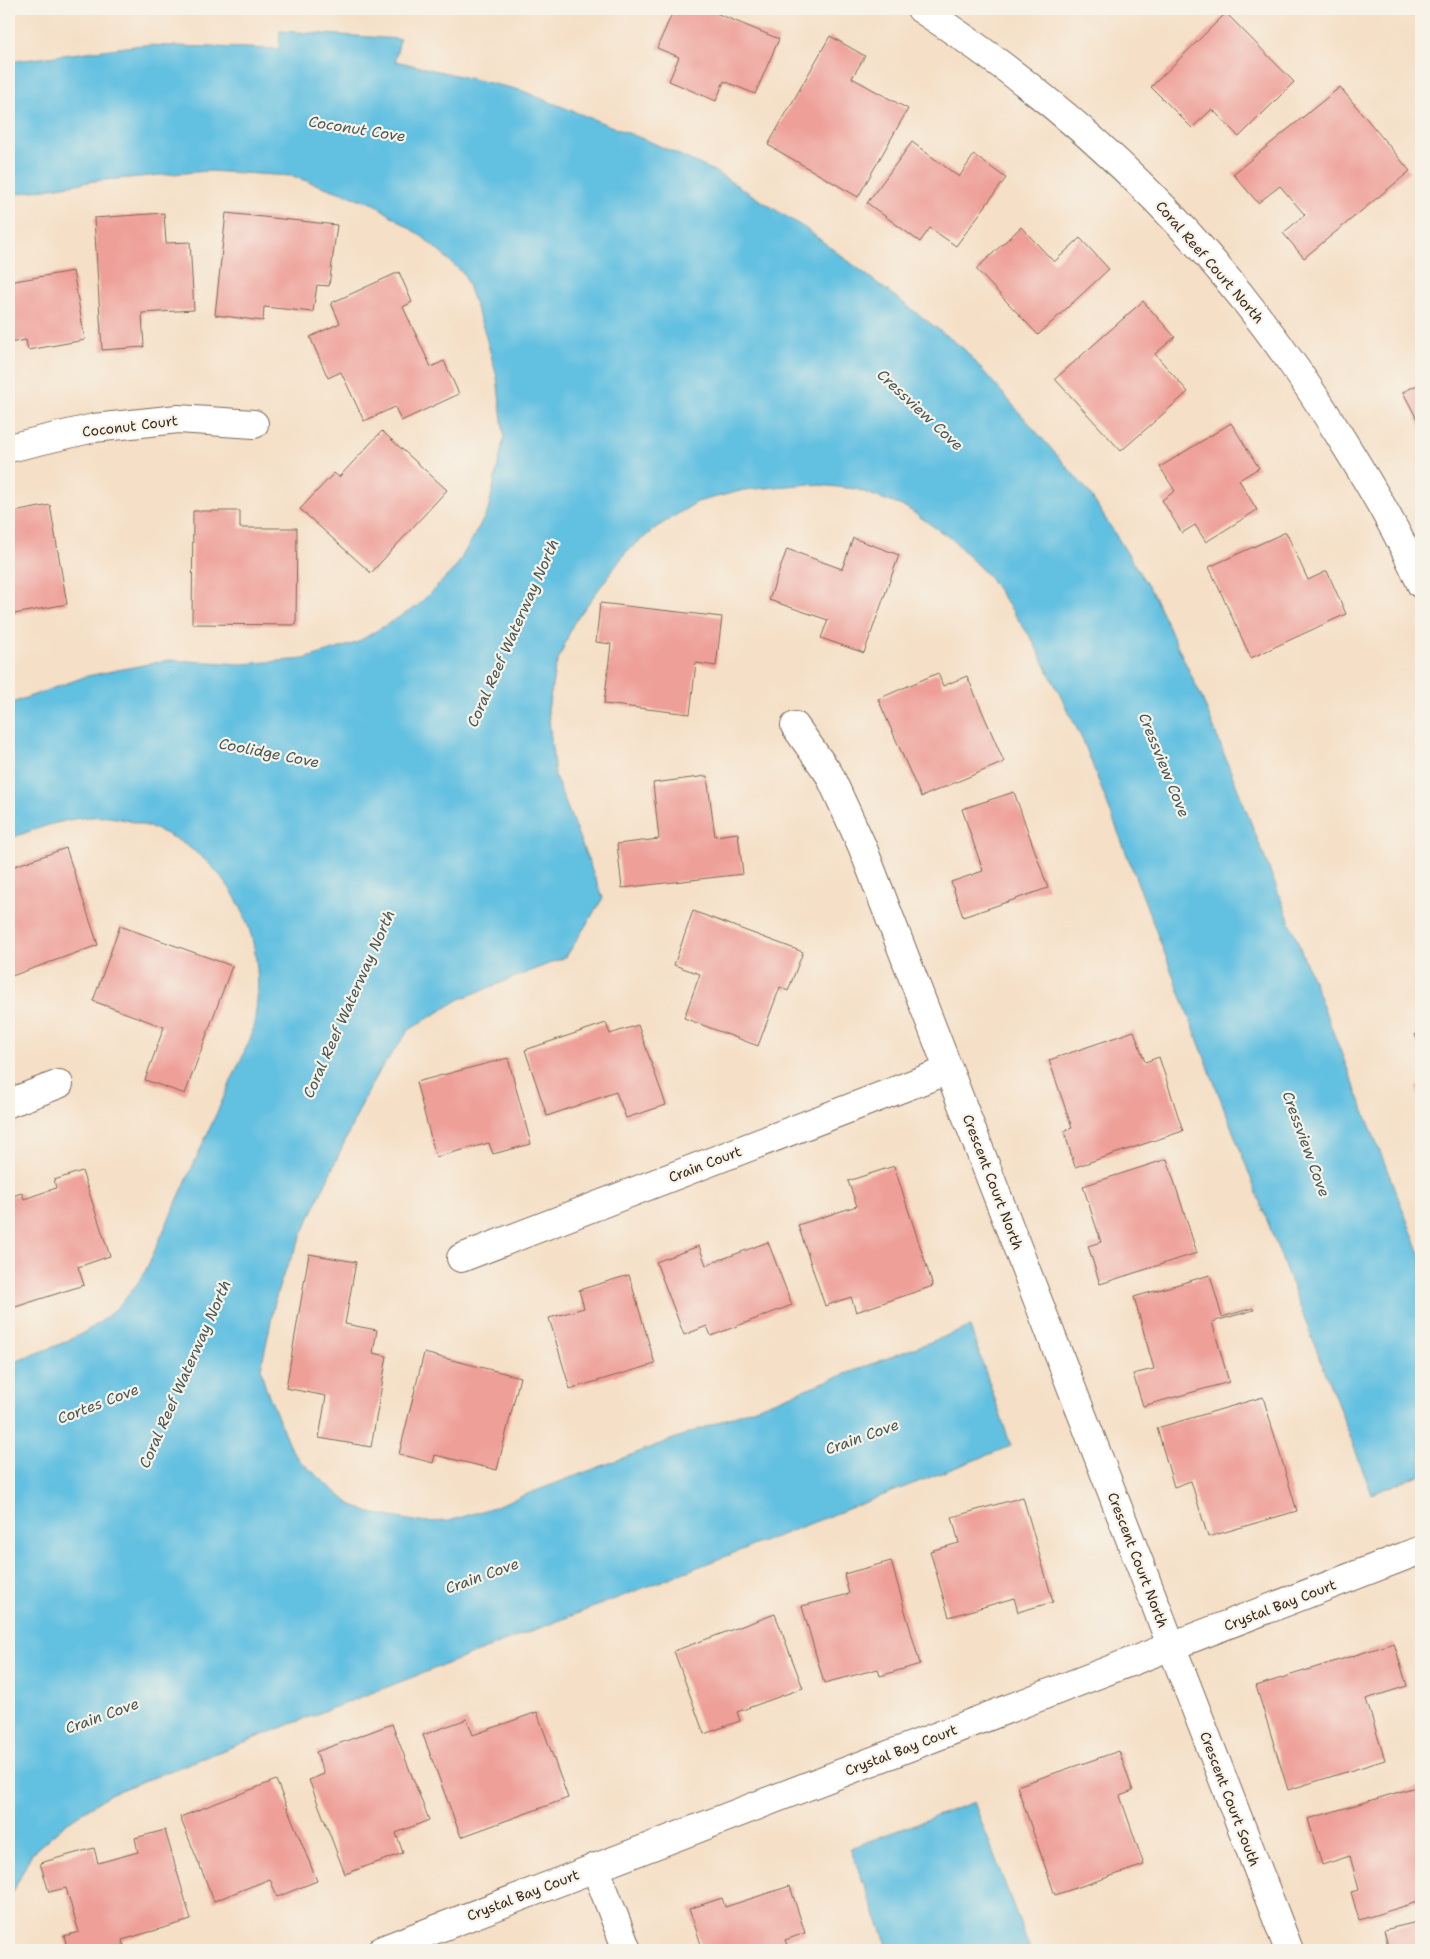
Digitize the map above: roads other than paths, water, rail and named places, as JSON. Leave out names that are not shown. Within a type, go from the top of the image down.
[{"type":"street","name":"Coral Reef Court North","points":[[921,9],[998,61],[1085,131],[1128,170],[1210,256],[1272,334],[1332,422],[1391,522],[1421,584]]},
{"type":"street","name":"Coconut Court","points":[[9,448],[94,428],[169,420],[254,424]]},
{"type":"street","name":"Crescent Court North","points":[[795,726],[829,774],[851,822],[950,1070],[1172,1647]]},
{"type":"street","name":"Crain Court","points":[[461,1258],[950,1070]]},
{"type":"street","points":[[9,1103],[60,1084]]},
{"type":"street","name":"Crystal Bay Court","points":[[382,1950],[1421,1550]]},
{"type":"street","name":"Crescent Court South","points":[[1172,1647],[1289,1950]]},
{"type":"street","points":[[595,1867],[627,1950]]},
{"type":"water","points":[[280,31],[400,39],[395,61],[520,90],[653,143],[714,171],[806,229],[964,349],[1088,491],[1153,594],[1202,698],[1421,1256],[1421,1474],[1372,1494],[1084,743],[1033,641],[989,577],[953,540],[907,508],[856,489],[810,484],[744,490],[697,502],[657,527],[626,552],[573,624],[555,668],[548,710],[555,776],[603,898],[566,957],[460,999],[409,1030],[377,1074],[282,1278],[276,1297],[261,1369],[265,1386],[290,1447],[300,1461],[350,1504],[370,1513],[420,1522],[449,1521],[485,1510],[970,1327],[1011,1446],[110,1794],[65,1824],[32,1853],[9,1900],[9,1364],[69,1340],[100,1322],[130,1294],[144,1274],[251,1037],[257,999],[256,962],[249,927],[234,896],[214,869],[187,846],[154,829],[116,818],[103,817],[89,817],[61,822],[9,839],[9,704],[87,676],[169,660],[243,664],[304,659],[356,643],[416,607],[456,567],[488,511],[504,437],[497,377],[484,330],[464,274],[424,238],[374,204],[292,176],[207,171],[94,181],[9,195],[9,62],[142,45],[279,49]]},
{"type":"water","points":[[974,1802],[1030,1950],[889,1950],[850,1848]]},
{"type":"water label","name":"Coconut Cove","points":[[357,129]]},
{"type":"water label","name":"Cressview Cove","points":[[920,410]]},
{"type":"water label","name":"Coral Reef Waterway North","points":[[513,633]]},
{"type":"water label","name":"Coolidge Cove","points":[[269,753]]},
{"type":"water label","name":"Cressview Cove","points":[[1164,765]]},
{"type":"water label","name":"Coral Reef Waterway North","points":[[349,1004]]},
{"type":"water label","name":"Cressview Cove","points":[[1306,1144]]},
{"type":"water label","name":"Coral Reef Waterway North","points":[[185,1374]]},
{"type":"water label","name":"Cortes Cove","points":[[98,1404]]},
{"type":"water label","name":"Crain Cove","points":[[862,1437]]},
{"type":"water label","name":"Crain Cove","points":[[482,1576]]},
{"type":"water label","name":"Crain Cove","points":[[102,1716]]}]
